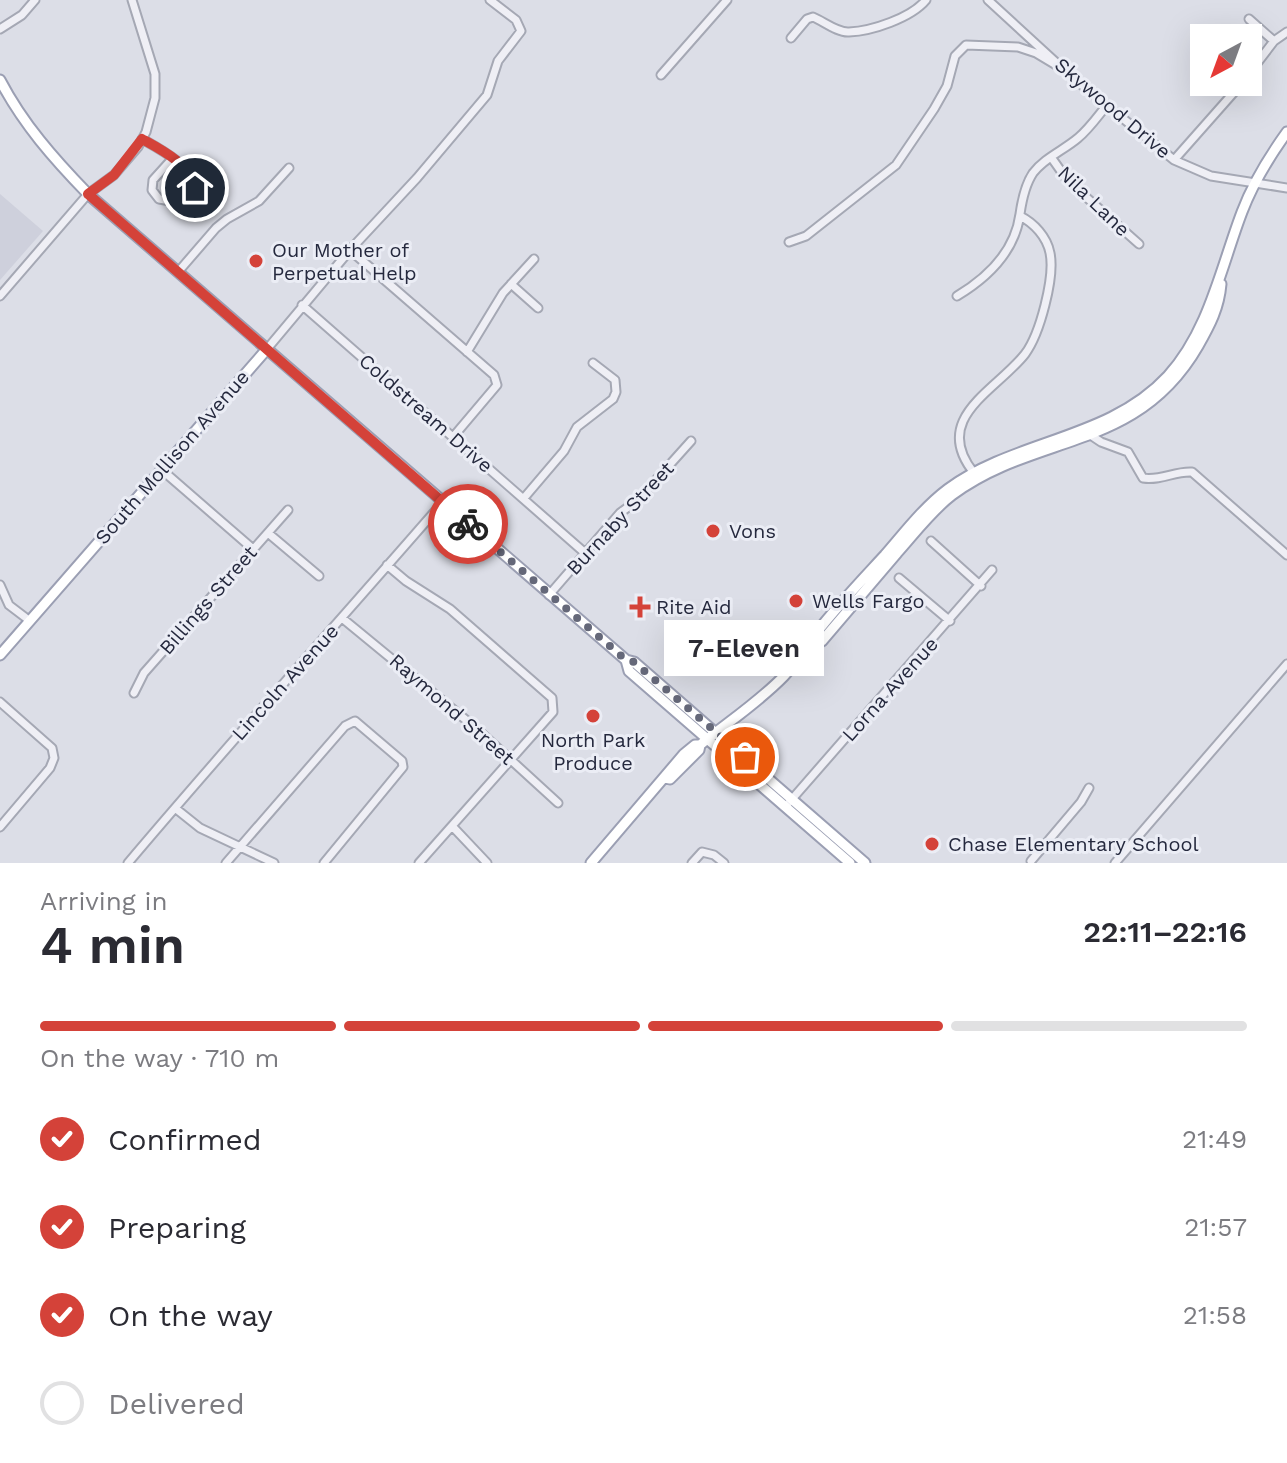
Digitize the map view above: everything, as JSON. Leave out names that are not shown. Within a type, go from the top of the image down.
[{"type":"main road","points":[[0,80],[30,129],[56,162],[88,194],[626,660],[629,671],[789,803],[848,859],[865,863]]},
{"type":"main road","points":[[806,651],[815,635],[923,512],[947,490],[1007,457],[1098,425],[1127,410],[1167,376],[1188,348],[1221,278],[1255,183],[1287,132]]},
{"type":"main road","points":[[591,863],[684,754],[764,694],[806,651],[822,641],[928,517],[951,496],[977,479],[1010,464],[1092,436],[1131,416],[1173,382],[1212,322],[1220,300],[1221,278]]},
{"type":"main road","name":"South Mollison Avenue","points":[[0,655],[267,349]]},
{"type":"street","points":[[0,29],[22,15],[35,0]]},
{"type":"street","points":[[0,296],[88,194],[114,175],[142,139],[155,98],[155,74],[132,0]]},
{"type":"street","name":"South Mollison Avenue","points":[[267,349],[487,95],[498,61],[521,31],[516,20],[490,0]]},
{"type":"street","points":[[661,75],[727,0]]},
{"type":"street","points":[[791,38],[807,19],[813,17],[846,33],[895,21],[912,13],[926,0]]},
{"type":"street","name":"Skywood Drive","points":[[988,0],[1066,71],[1174,160],[1211,176],[1287,188]]},
{"type":"street","points":[[1249,19],[1274,41]]},
{"type":"street","points":[[1262,57],[1274,41],[1287,32]]},
{"type":"street","points":[[789,242],[806,236],[896,165],[947,86],[955,56],[962,47],[969,43],[1018,47],[1036,53],[1066,71]]},
{"type":"street","points":[[1174,160],[1231,96]]},
{"type":"street","points":[[957,296],[975,285],[1005,253],[1020,216],[1020,205],[1030,177],[1051,157],[1081,136],[1107,105]]},
{"type":"street","points":[[142,139],[172,159],[194,181],[192,195],[182,203],[159,199],[152,190],[153,180],[172,159]]},
{"type":"street","name":"Nila Lane","points":[[1051,157],[1068,181],[1139,244]]},
{"type":"street","points":[[178,272],[216,228],[259,201],[289,168]]},
{"type":"street","points":[[974,473],[962,458],[959,440],[962,425],[978,400],[1014,367],[1031,345],[1051,273],[1051,255],[1041,233],[1020,216]]},
{"type":"street","points":[[350,250],[494,375],[497,385],[453,437]]},
{"type":"street","points":[[467,352],[498,301],[534,259]]},
{"type":"street","points":[[511,284],[538,308]]},
{"type":"street","name":"Coldstream Drive","points":[[302,305],[585,553]]},
{"type":"street","points":[[524,498],[564,451],[577,427],[613,399],[615,380],[593,363]]},
{"type":"street","points":[[1092,436],[1128,452],[1143,478],[1154,480],[1178,471],[1192,472],[1287,555]]},
{"type":"street","name":"Burnaby Street","points":[[549,595],[620,513],[638,500],[691,441]]},
{"type":"street","points":[[162,470],[253,549]]},
{"type":"street","name":"Lincoln Avenue","points":[[128,863],[443,502]]},
{"type":"street","name":"Billings Street","points":[[134,693],[144,673],[288,510]]},
{"type":"street","points":[[268,533],[319,576]]},
{"type":"street","points":[[931,541],[981,586]]},
{"type":"street","points":[[387,565],[450,609],[552,698],[553,712],[419,863]]},
{"type":"street","name":"Lorna Avenue","points":[[789,803],[992,570]]},
{"type":"street","points":[[899,578],[950,621]]},
{"type":"street","points":[[0,585],[9,605],[30,621]]},
{"type":"street","name":"Raymond Street","points":[[342,618],[512,759],[558,803]]},
{"type":"street","points":[[1115,863],[1287,664]]},
{"type":"street","points":[[0,702],[52,748],[54,758],[50,768],[0,827]]},
{"type":"street","points":[[226,863],[345,726],[355,721],[402,761],[403,767],[399,776],[324,863]]},
{"type":"street","points":[[1031,862],[1089,788]]},
{"type":"street","points":[[175,808],[200,828],[274,863]]},
{"type":"street","points":[[453,827],[487,863]]},
{"type":"street","points":[[692,863],[702,852],[714,855],[724,863]]},
{"type":"shaded area","points":[[0,194],[43,231],[0,280]]},
{"type":"way so far","points":[[468,524],[532,581],[626,660],[634,662],[745,757]]},
{"type":"place","name":"Our Mother of Perpetual Help","points":[[256,261]]},
{"type":"place","name":"Vons","points":[[713,531]]},
{"type":"place","name":"Wells Fargo","points":[[796,601]]},
{"type":"place","name":"Rite Aid","points":[[640,607]]},
{"type":"place","name":"North Park Produce","points":[[593,716]]},
{"type":"place","name":"7-Eleven","points":[[745,757]]},
{"type":"place","name":"Chase Elementary School","points":[[932,844]]},
{"type":"route","points":[[195,188],[189,173],[162,150],[142,139],[114,175],[88,194],[468,524]]}]
